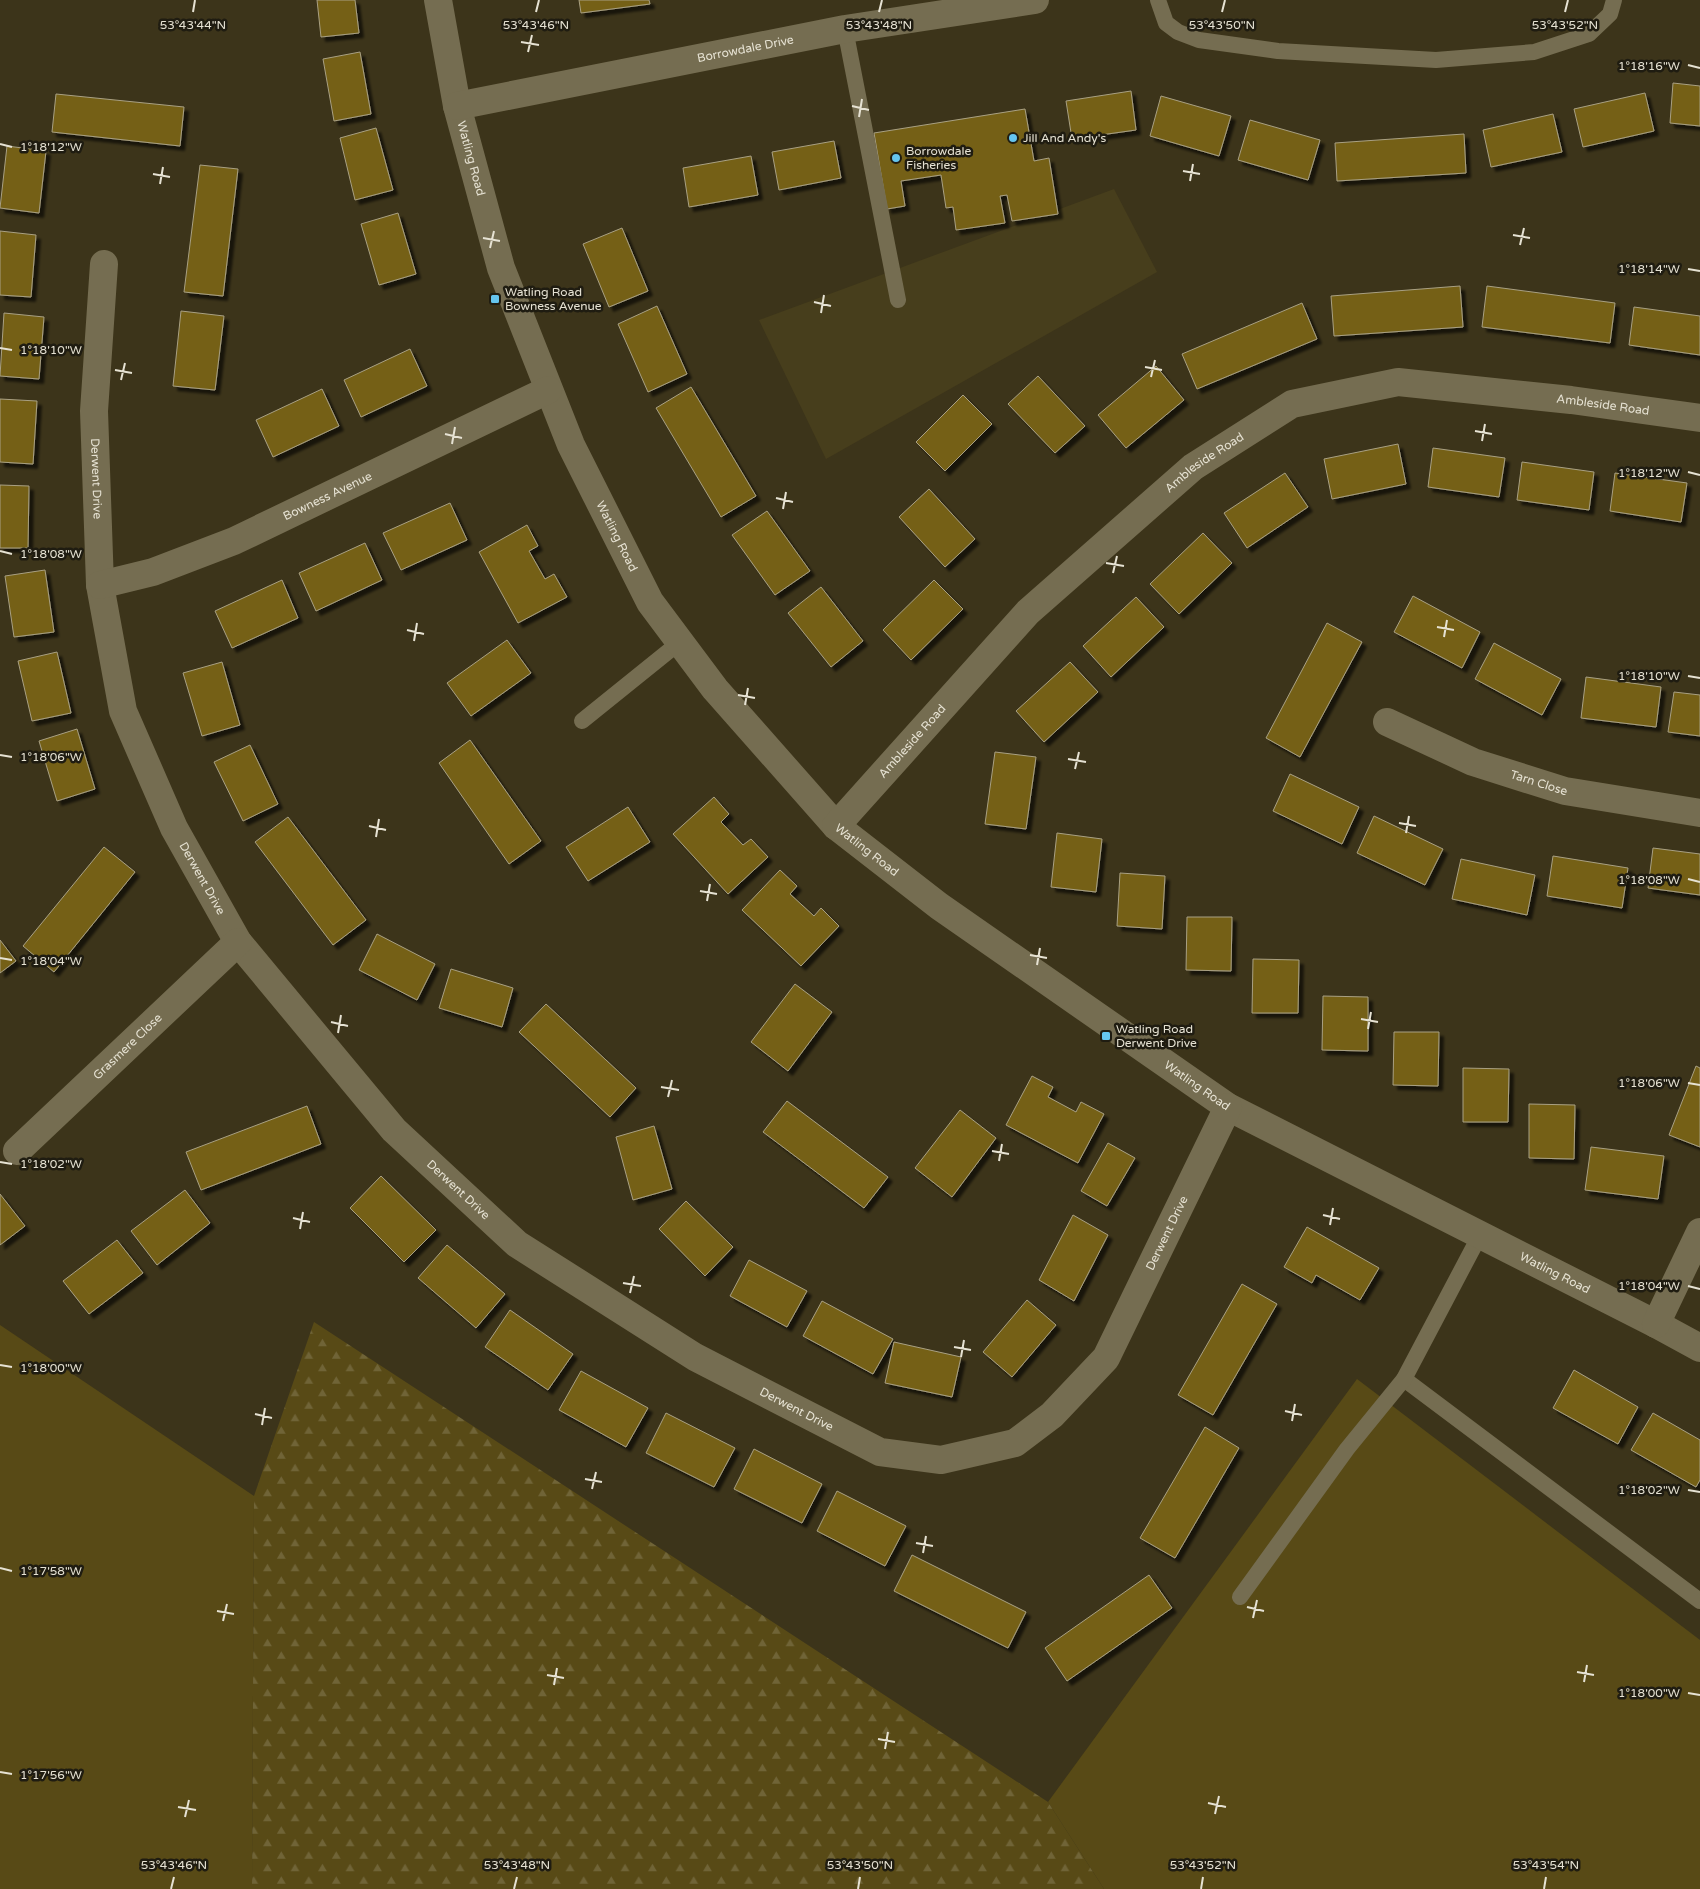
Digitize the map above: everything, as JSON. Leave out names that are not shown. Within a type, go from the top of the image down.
[{"type":"street","name":"Watling Road","points":[[438,0],[457,106],[501,268],[548,390],[572,446],[650,602],[715,689],[836,826],[939,906],[1228,1107],[1700,1348]]},
{"type":"street","name":"Borrowdale Drive","points":[[457,106],[845,29],[892,10],[1035,0]]},
{"type":"street","name":"Derwent Drive","points":[[104,264],[94,411],[100,585],[123,711],[174,828],[238,942],[394,1130],[517,1244],[695,1357],[880,1452],[941,1460],[1015,1443],[1052,1414],[1106,1358],[1228,1107]]},
{"type":"street","name":"Ambleside Road","points":[[836,826],[1028,612],[1193,467],[1292,404],[1398,382],[1571,400],[1700,418]]},
{"type":"street","name":"Bowness Avenue","points":[[100,585],[154,572],[234,541],[548,390]]},
{"type":"street","name":"Tarn Close","points":[[1387,722],[1473,762],[1565,791],[1700,813]]},
{"type":"street","name":"Grasmere Close","points":[[18,1151],[238,942]]},
{"type":"street","points":[[1656,1324],[1700,1232]]},
{"type":"lane","points":[[1158,0],[1166,23],[1178,32],[1199,40],[1278,51],[1436,60],[1534,52],[1589,34],[1610,14],[1614,0]]},
{"type":"lane","points":[[845,29],[898,300]]},
{"type":"lane","points":[[582,722],[680,642]]},
{"type":"lane","points":[[1240,1596],[1347,1448],[1404,1379],[1480,1235]]},
{"type":"lane","points":[[1404,1379],[1700,1601]]},
{"type":"shaded area","points":[[1114,189],[1157,272],[826,459],[759,320]]},
{"type":"green space","points":[[314,1322],[1048,1802],[1104,1889],[252,1889],[254,1496]]},
{"type":"green space","points":[[0,1325],[254,1496],[252,1889],[0,1889]]},
{"type":"green space","points":[[1357,1379],[1700,1640],[1700,1889],[1104,1889],[1048,1802]]},
{"type":"building","points":[[317,0],[355,0],[359,33],[321,37]]},
{"type":"building","points":[[579,0],[649,0],[650,4],[581,13]]},
{"type":"building","points":[[360,52],[371,114],[334,121],[323,59]]},
{"type":"building","points":[[1673,83],[1700,86],[1700,126],[1670,123]]},
{"type":"building","points":[[1131,91],[1136,130],[1072,139],[1066,101]]},
{"type":"building","points":[[1645,93],[1654,131],[1583,147],[1574,109]]},
{"type":"building","points":[[56,94],[184,107],[180,146],[52,132]]},
{"type":"building","points":[[1161,96],[1231,116],[1219,156],[1150,136]]},
{"type":"building","points":[[1025,109],[1034,161],[1049,158],[1058,214],[1012,221],[1007,195],[1000,196],[1005,223],[956,230],[953,207],[946,208],[941,175],[901,181],[905,206],[887,209],[874,133]]},
{"type":"building","points":[[1553,114],[1562,152],[1491,167],[1483,130]]},
{"type":"building","points":[[1250,120],[1320,140],[1308,180],[1238,160]]},
{"type":"building","points":[[376,128],[393,190],[355,200],[340,138]]},
{"type":"building","points":[[1464,134],[1466,173],[1337,181],[1335,143]]},
{"type":"building","points":[[834,141],[841,178],[779,190],[772,152]]},
{"type":"building","points":[[7,146],[46,151],[39,213],[0,208]]},
{"type":"building","points":[[751,156],[758,195],[689,207],[683,168]]},
{"type":"building","points":[[200,165],[238,169],[223,296],[184,292]]},
{"type":"building","points":[[398,213],[416,274],[379,285],[361,224]]},
{"type":"building","points":[[622,228],[648,291],[609,307],[583,244]]},
{"type":"building","points":[[0,231],[36,235],[31,297],[0,295]]},
{"type":"building","points":[[1460,286],[1463,327],[1334,336],[1331,296]]},
{"type":"building","points":[[1487,286],[1615,303],[1610,343],[1482,327]]},
{"type":"building","points":[[1302,303],[1317,339],[1197,389],[1182,354]]},
{"type":"building","points":[[657,306],[687,374],[648,392],[618,324]]},
{"type":"building","points":[[1634,307],[1700,316],[1700,355],[1629,345]]},
{"type":"building","points":[[181,311],[224,316],[215,390],[173,386]]},
{"type":"building","points":[[4,313],[44,317],[39,379],[0,376]]},
{"type":"building","points":[[410,349],[427,386],[361,417],[344,380]]},
{"type":"building","points":[[1156,366],[1184,400],[1126,448],[1098,415]]},
{"type":"building","points":[[1038,376],[1085,426],[1055,453],[1008,404]]},
{"type":"building","points":[[691,387],[756,496],[721,517],[656,408]]},
{"type":"building","points":[[322,389],[339,426],[273,457],[256,420]]},
{"type":"building","points":[[963,395],[992,424],[945,471],[916,442]]},
{"type":"building","points":[[0,399],[37,401],[33,464],[0,462]]},
{"type":"building","points":[[1398,444],[1406,484],[1332,499],[1324,459]]},
{"type":"building","points":[[1433,448],[1505,458],[1499,497],[1428,487]]},
{"type":"building","points":[[1522,462],[1594,472],[1589,510],[1517,500]]},
{"type":"building","points":[[1285,473],[1308,507],[1247,548],[1224,513]]},
{"type":"building","points":[[1615,473],[1687,483],[1681,522],[1610,511]]},
{"type":"building","points":[[0,485],[29,486],[28,548],[0,548]]},
{"type":"building","points":[[929,489],[975,539],[945,567],[899,517]]},
{"type":"building","points":[[450,503],[467,540],[401,570],[383,533]]},
{"type":"building","points":[[767,511],[810,571],[775,595],[732,535]]},
{"type":"building","points":[[527,525],[538,546],[529,551],[545,579],[554,574],[567,597],[518,623],[479,552]]},
{"type":"building","points":[[1203,533],[1232,563],[1179,614],[1150,584]]},
{"type":"building","points":[[365,543],[382,580],[316,611],[299,573]]},
{"type":"building","points":[[45,570],[54,632],[14,637],[5,576]]},
{"type":"building","points":[[282,580],[298,618],[232,648],[215,611]]},
{"type":"building","points":[[934,580],[963,609],[911,660],[883,630]]},
{"type":"building","points":[[821,587],[863,641],[831,667],[788,613]]},
{"type":"building","points":[[1413,596],[1480,632],[1462,668],[1394,632]]},
{"type":"building","points":[[1136,597],[1164,627],[1111,677],[1083,646]]},
{"type":"building","points":[[1327,623],[1362,642],[1300,757],[1266,738]]},
{"type":"building","points":[[507,640],[531,673],[471,716],[447,683]]},
{"type":"building","points":[[1494,643],[1561,679],[1542,715],[1475,679]]},
{"type":"building","points":[[57,652],[71,713],[32,721],[18,661]]},
{"type":"building","points":[[222,662],[240,725],[202,736],[183,673]]},
{"type":"building","points":[[1070,662],[1098,692],[1044,742],[1016,711]]},
{"type":"building","points":[[1586,677],[1661,687],[1656,727],[1581,718]]},
{"type":"building","points":[[1674,692],[1700,695],[1700,736],[1668,732]]},
{"type":"building","points":[[77,729],[95,789],[57,801],[39,741]]},
{"type":"building","points":[[470,740],[541,841],[509,864],[439,763]]},
{"type":"building","points":[[250,745],[278,804],[243,821],[214,762]]},
{"type":"building","points":[[995,752],[1036,757],[1026,829],[985,824]]},
{"type":"building","points":[[1290,774],[1359,807],[1342,844],[1273,811]]},
{"type":"building","points":[[714,797],[729,814],[721,822],[743,845],[751,839],[768,857],[728,894],[673,834]]},
{"type":"building","points":[[628,807],[650,842],[588,881],[566,847]]},
{"type":"building","points":[[1374,816],[1443,849],[1425,885],[1357,853]]},
{"type":"building","points":[[288,817],[366,920],[333,945],[255,842]]},
{"type":"building","points":[[1057,833],[1102,839],[1096,892],[1051,887]]},
{"type":"building","points":[[104,847],[135,872],[54,972],[23,946]]},
{"type":"building","points":[[1653,848],[1700,854],[1700,895],[1648,888]]},
{"type":"building","points":[[1553,856],[1628,868],[1622,908],[1547,896]]},
{"type":"building","points":[[1461,859],[1535,875],[1527,915],[1452,899]]},
{"type":"building","points":[[780,870],[797,886],[790,894],[814,916],[821,908],[839,926],[801,966],[742,910]]},
{"type":"building","points":[[1120,873],[1165,876],[1162,929],[1117,926]]},
{"type":"building","points":[[1187,917],[1232,917],[1231,971],[1186,970]]},
{"type":"building","points":[[377,934],[435,964],[417,1000],[359,970]]},
{"type":"building","points":[[0,940],[16,961],[0,973]]},
{"type":"building","points":[[1253,959],[1299,960],[1298,1013],[1252,1013]]},
{"type":"building","points":[[451,969],[513,988],[502,1027],[439,1008]]},
{"type":"building","points":[[795,984],[832,1012],[788,1071],[751,1042]]},
{"type":"building","points":[[1323,996],[1368,997],[1368,1051],[1322,1050]]},
{"type":"building","points":[[546,1004],[636,1088],[610,1117],[519,1032]]},
{"type":"building","points":[[1394,1032],[1439,1032],[1438,1086],[1393,1085]]},
{"type":"building","points":[[1696,1066],[1700,1068],[1700,1147],[1669,1135]]},
{"type":"building","points":[[1463,1068],[1509,1069],[1508,1122],[1463,1122]]},
{"type":"building","points":[[1032,1076],[1053,1087],[1048,1097],[1076,1112],[1081,1102],[1104,1114],[1078,1163],[1006,1125]]},
{"type":"building","points":[[787,1101],[888,1177],[864,1208],[763,1132]]},
{"type":"building","points":[[1529,1104],[1575,1105],[1574,1159],[1529,1158]]},
{"type":"building","points":[[307,1106],[321,1144],[201,1190],[186,1152]]},
{"type":"building","points":[[960,1110],[996,1138],[952,1197],[915,1168]]},
{"type":"building","points":[[654,1126],[672,1189],[633,1200],[616,1137]]},
{"type":"building","points":[[1108,1143],[1135,1158],[1107,1206],[1081,1191]]},
{"type":"building","points":[[1591,1147],[1664,1156],[1658,1199],[1585,1190]]},
{"type":"building","points":[[381,1176],[436,1230],[404,1262],[350,1208]]},
{"type":"building","points":[[185,1190],[210,1223],[157,1265],[131,1231]]},
{"type":"building","points":[[0,1194],[25,1226],[0,1245]]},
{"type":"building","points":[[686,1201],[733,1247],[705,1276],[659,1229]]},
{"type":"building","points":[[1073,1215],[1108,1235],[1074,1301],[1039,1280]]},
{"type":"building","points":[[1307,1227],[1379,1268],[1360,1300],[1316,1275],[1312,1283],[1284,1267]]},
{"type":"building","points":[[117,1240],[143,1273],[89,1314],[63,1281]]},
{"type":"building","points":[[447,1245],[505,1294],[476,1328],[418,1278]]},
{"type":"building","points":[[749,1260],[807,1291],[787,1327],[730,1296]]},
{"type":"building","points":[[1242,1284],[1277,1304],[1213,1415],[1178,1395]]},
{"type":"building","points":[[1027,1300],[1056,1325],[1012,1377],[983,1352]]},
{"type":"building","points":[[822,1301],[893,1339],[873,1374],[803,1336]]},
{"type":"building","points":[[510,1310],[573,1354],[548,1390],[485,1347]]},
{"type":"building","points":[[894,1342],[961,1357],[952,1397],[885,1383]]},
{"type":"building","points":[[1574,1370],[1638,1407],[1618,1444],[1553,1408]]},
{"type":"building","points":[[581,1371],[648,1408],[626,1447],[559,1410]]},
{"type":"building","points":[[666,1413],[735,1448],[714,1487],[646,1453]]},
{"type":"building","points":[[1653,1413],[1700,1440],[1700,1480],[1696,1487],[1631,1450]]},
{"type":"building","points":[[1205,1427],[1239,1448],[1175,1558],[1140,1538]]},
{"type":"building","points":[[754,1449],[822,1484],[802,1523],[734,1489]]},
{"type":"building","points":[[837,1491],[906,1526],[885,1566],[817,1531]]},
{"type":"building","points":[[912,1555],[1026,1612],[1008,1648],[894,1591]]},
{"type":"building","points":[[1149,1575],[1172,1608],[1067,1681],[1045,1648]]},
{"type":"place","name":"Jill And Andy's","points":[[1013,138]]},
{"type":"place","name":"Borrowdale Fisheries","points":[[896,158]]},
{"type":"place","name":"Watling Road Bowness Avenue","points":[[495,299]]},
{"type":"place","name":"Watling Road Derwent Drive","points":[[1106,1036]]}]
